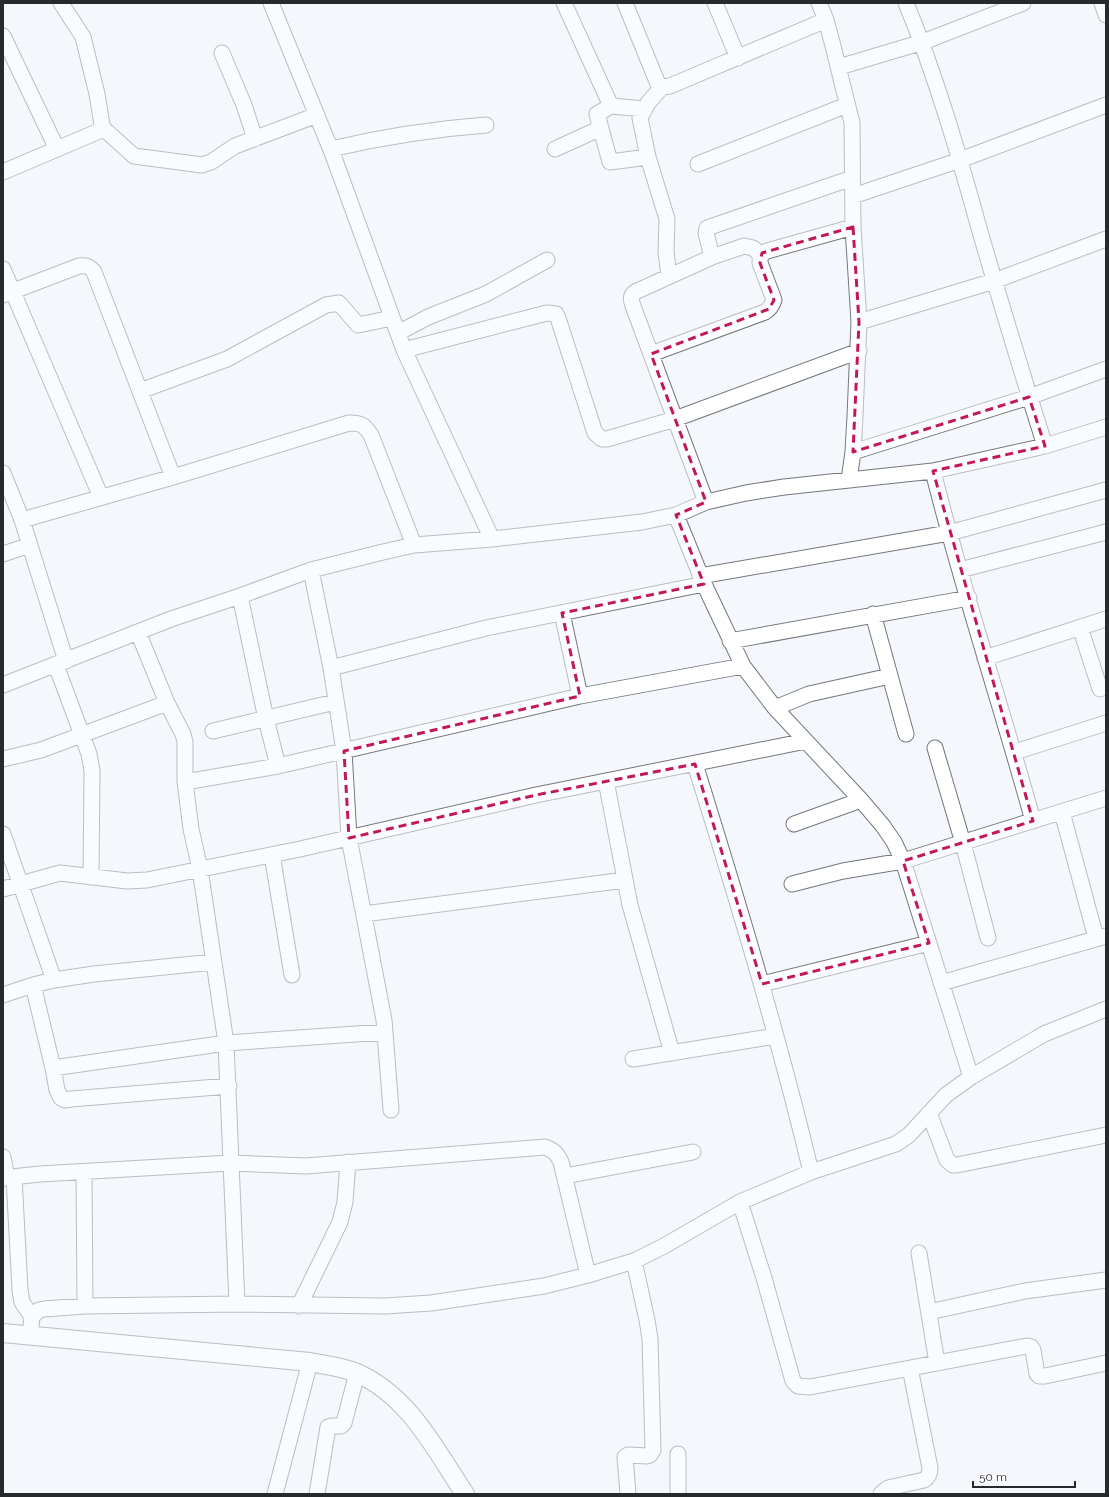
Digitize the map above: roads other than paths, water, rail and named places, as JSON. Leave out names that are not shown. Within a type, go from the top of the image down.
[{"type":"street","points":[[271,3],[331,149],[404,350],[492,539]]},
{"type":"street","points":[[564,3],[612,106]]},
{"type":"street","points":[[625,3],[658,84],[662,87]]},
{"type":"street","points":[[715,3],[738,58]]},
{"type":"street","points":[[819,3],[826,20],[839,67],[852,123],[853,227],[859,322],[859,351],[853,452],[849,480]]},
{"type":"street","points":[[906,3],[923,42],[960,160],[994,281],[1045,446]]},
{"type":"street","points":[[839,67],[923,42],[1023,3]]},
{"type":"street","points":[[68,6],[82,37],[97,94],[102,125],[104,129],[134,156],[196,165],[212,162],[235,146],[317,115]]},
{"type":"street","points":[[670,276],[666,252],[667,220],[648,157],[640,118],[648,103],[662,87],[670,86],[826,20]]},
{"type":"street","points":[[3,36],[57,149]]},
{"type":"street","points":[[222,53],[244,105],[255,139]]},
{"type":"street","points":[[698,164],[848,105]]},
{"type":"street","points":[[853,196],[960,160],[1106,105]]},
{"type":"street","points":[[645,109],[612,106],[597,114],[610,162],[648,157]]},
{"type":"street","points":[[331,149],[364,141],[437,129],[486,125]]},
{"type":"street","points":[[554,149],[601,128]]},
{"type":"street","points":[[3,172],[104,129]]},
{"type":"street","points":[[712,257],[706,233],[707,228],[852,178]]},
{"type":"street","points":[[651,354],[769,309],[774,300],[760,263],[761,255],[767,251],[853,227]]},
{"type":"street","points":[[859,322],[994,281],[1106,238]]},
{"type":"street","points":[[706,502],[631,298],[632,294],[635,292],[712,257],[744,246],[752,248],[761,255]]},
{"type":"street","points":[[398,333],[428,317],[486,294],[547,260]]},
{"type":"street","points":[[8,293],[79,266],[85,265],[90,267],[94,272],[173,477]]},
{"type":"street","points":[[3,269],[8,293],[101,497]]},
{"type":"street","points":[[140,391],[227,359],[326,305],[339,303],[358,325],[392,318]]},
{"type":"street","points":[[404,350],[546,313],[556,314],[595,433],[602,439],[607,439],[675,419],[859,351]]},
{"type":"street","points":[[853,452],[1030,397],[1106,368]]},
{"type":"street","points":[[22,520],[173,477],[349,423],[359,423],[365,427],[371,435],[414,545]]},
{"type":"street","points":[[3,685],[171,619],[311,570],[362,556],[414,545],[492,539],[623,525],[676,515],[706,502],[746,493],[784,487],[933,471],[1045,446],[1106,427]]},
{"type":"street","points":[[933,471],[949,533],[985,658],[1015,752],[1033,820]]},
{"type":"street","points":[[3,473],[22,520],[30,545],[61,663],[82,735],[90,754],[92,771],[91,877]]},
{"type":"street","points":[[331,668],[486,628],[562,613],[702,580],[949,533],[1106,490]]},
{"type":"street","points":[[676,515],[702,580],[743,666],[775,708],[861,800],[883,826],[894,842],[904,861],[971,1077]]},
{"type":"street","points":[[960,570],[1106,532]]},
{"type":"street","points":[[3,554],[30,545]]},
{"type":"street","points":[[311,570],[331,668],[344,751],[349,838],[384,1020],[391,1110]]},
{"type":"street","points":[[240,596],[266,719],[278,766]]},
{"type":"street","points":[[730,641],[968,598]]},
{"type":"street","points":[[562,613],[580,696]]},
{"type":"street","points":[[874,614],[906,734]]},
{"type":"street","points":[[985,658],[1106,619]]},
{"type":"street","points":[[1080,627],[1100,688]]},
{"type":"street","points":[[138,632],[167,703],[183,734],[185,742],[186,782],[191,829],[200,869],[226,1043],[237,1304]]},
{"type":"street","points":[[186,782],[278,766],[580,696],[743,666]]},
{"type":"street","points":[[775,708],[809,694],[890,676]]},
{"type":"street","points":[[213,731],[336,702]]},
{"type":"street","points":[[3,759],[40,750],[167,703]]},
{"type":"street","points":[[1015,752],[1106,723]]},
{"type":"street","points":[[3,889],[19,883],[60,874],[136,881],[349,838],[536,795],[806,741]]},
{"type":"street","points":[[935,748],[963,843],[988,938]]},
{"type":"street","points":[[695,764],[762,984],[811,1172]]},
{"type":"street","points":[[606,781],[630,905],[672,1053]]},
{"type":"street","points":[[792,884],[843,871],[904,861],[1106,798]]},
{"type":"street","points":[[794,824],[861,800]]},
{"type":"street","points":[[941,983],[1101,937],[1062,812]]},
{"type":"street","points":[[3,834],[54,980]]},
{"type":"street","points":[[272,854],[292,975]]},
{"type":"street","points":[[364,914],[625,880]]},
{"type":"street","points":[[762,984],[929,943]]},
{"type":"street","points":[[3,996],[33,985],[54,980],[94,974],[214,962]]},
{"type":"street","points":[[33,985],[54,1068],[59,1095],[61,1098],[65,1100],[229,1086]]},
{"type":"street","points":[[30,1336],[32,1317],[39,1310],[85,1306],[237,1304],[385,1306],[431,1304],[544,1286],[588,1275],[634,1261],[664,1246],[740,1202],[811,1172],[896,1144],[909,1135],[946,1095],[971,1077],[1044,1034],[1106,1009]]},
{"type":"street","points":[[54,1068],[226,1043],[384,1032]]},
{"type":"street","points":[[633,1059],[776,1036]]},
{"type":"street","points":[[929,1113],[947,1160],[953,1165],[1106,1134]]},
{"type":"street","points":[[8,1177],[231,1163],[306,1166],[545,1147],[552,1149],[561,1162],[588,1275]]},
{"type":"street","points":[[564,1176],[693,1152]]},
{"type":"street","points":[[3,1157],[8,1177],[22,1302],[32,1317]]},
{"type":"street","points":[[299,1306],[340,1222],[345,1202],[348,1162]]},
{"type":"street","points":[[84,1172],[85,1306]]},
{"type":"street","points":[[740,1202],[764,1278],[793,1381],[798,1386],[810,1386],[1027,1346],[1033,1350],[1037,1374],[1039,1376],[1106,1363]]},
{"type":"street","points":[[919,1253],[937,1363]]},
{"type":"street","points":[[628,1494],[625,1457],[628,1455],[647,1456],[650,1455],[652,1450],[650,1339],[634,1261]]},
{"type":"street","points":[[929,1312],[1025,1291],[1106,1280]]},
{"type":"street","points":[[3,1332],[30,1336],[310,1362],[334,1366],[357,1373],[388,1391],[414,1417],[466,1494]]},
{"type":"street","points":[[275,1494],[310,1362]]},
{"type":"street","points":[[881,1494],[888,1488],[924,1480],[928,1478],[930,1473],[910,1368]]},
{"type":"street","points":[[317,1494],[328,1427],[341,1426],[344,1423],[357,1373]]},
{"type":"street","points":[[678,1454],[678,1494]]}]
